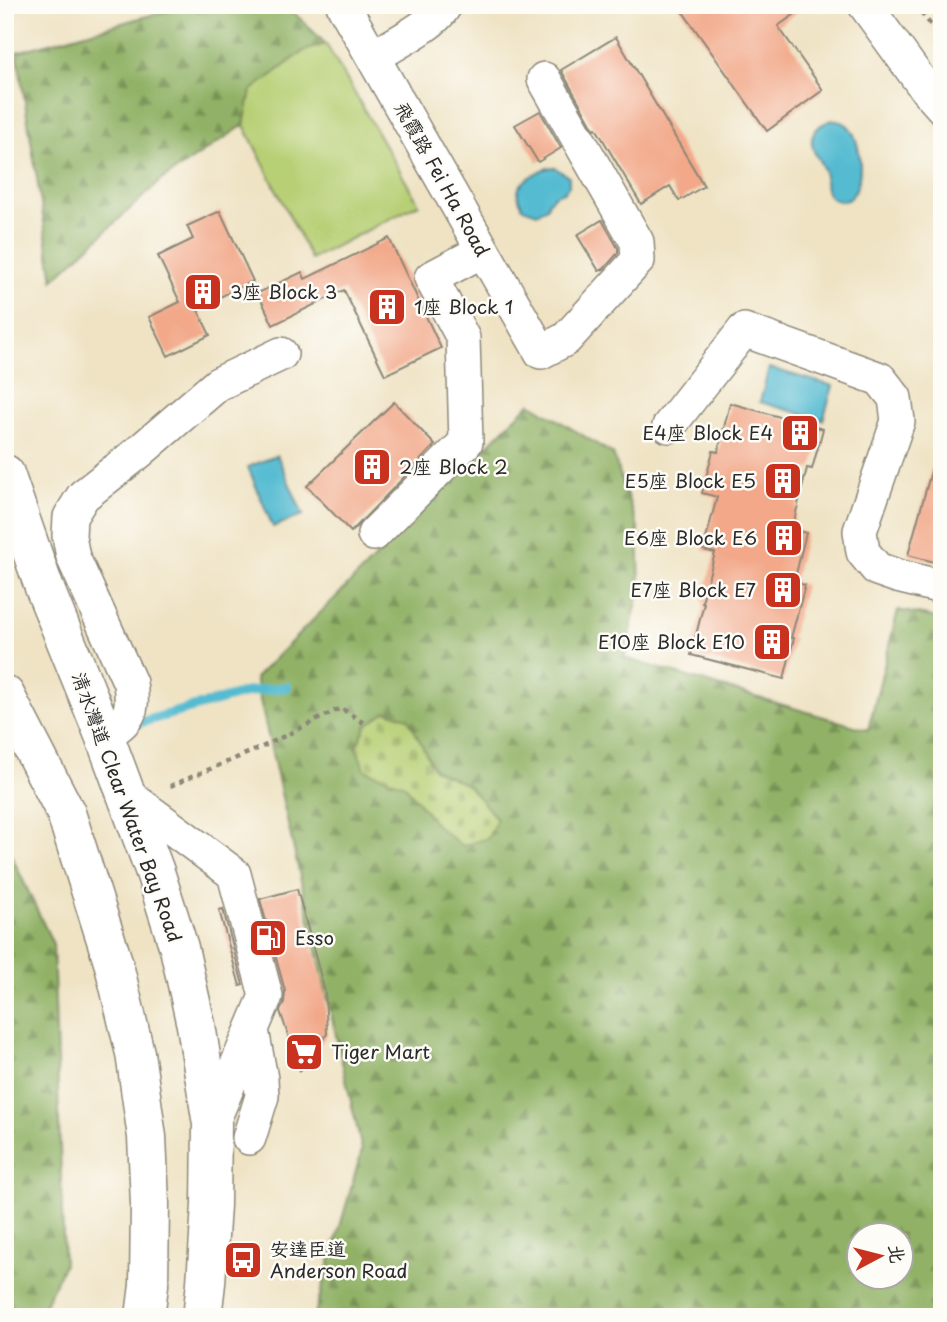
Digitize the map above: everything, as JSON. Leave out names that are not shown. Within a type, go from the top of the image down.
[{"type":"main road","name":"清水灣道 Clear Water Bay Road","points":[[5,474],[44,587],[104,735],[143,792],[155,872],[179,948],[196,1025],[212,1124],[211,1205],[202,1317]]},
{"type":"main road","points":[[5,695],[66,813],[114,965],[132,1041],[147,1137],[150,1204],[149,1285],[145,1317]]},
{"type":"street","name":"飛霞路 Fei Ha Road","points":[[343,5],[541,352],[566,339],[638,260],[637,242],[544,79]]},
{"type":"street","points":[[373,57],[429,23],[445,5]]},
{"type":"street","points":[[865,5],[942,107]]},
{"type":"street","points":[[374,534],[466,442],[463,338],[431,278],[482,251]]},
{"type":"street","points":[[668,426],[744,330],[880,379],[895,398],[898,421],[860,531],[863,552],[877,569],[942,587]]},
{"type":"street","points":[[104,735],[123,724],[132,705],[130,683],[73,557],[69,536],[70,517],[83,496],[218,384],[281,354]]},
{"type":"street","points":[[143,792],[234,874],[267,996],[212,1124]]},
{"type":"street","points":[[249,1138],[262,1096],[252,1030]]},
{"type":"path","points":[[915,5],[942,39]]},
{"type":"path","points":[[143,792],[260,748],[341,708],[367,725]]},
{"type":"green space","points":[[187,5],[286,5],[326,44],[304,51],[251,91],[244,125],[160,181],[53,280],[17,52]]},
{"type":"green space","points":[[326,44],[419,204],[311,259],[244,125],[251,91],[304,51]]},
{"type":"green space","points":[[530,403],[613,454],[638,528],[640,588],[624,658],[868,730],[898,610],[942,619],[942,1317],[314,1317],[362,1150],[255,678]]},
{"type":"green space","points":[[386,711],[408,718],[434,769],[469,786],[497,819],[488,838],[462,846],[437,826],[405,785],[365,770],[356,747],[367,725]]},
{"type":"green space","points":[[5,842],[53,944],[64,1264],[39,1317],[5,1317]]},
{"type":"water","points":[[833,120],[844,123],[851,130],[859,153],[859,180],[855,191],[849,199],[840,201],[829,196],[827,192],[824,171],[812,145],[815,131]]},
{"type":"water","points":[[554,167],[569,177],[569,186],[564,192],[555,195],[547,207],[537,213],[523,208],[518,193],[520,185],[538,172]]},
{"type":"water","points":[[769,368],[833,386],[823,420],[760,402]]},
{"type":"water","points":[[277,455],[303,515],[273,527],[248,467]]},
{"type":"building","points":[[678,5],[808,5],[778,26],[823,90],[767,131]]},
{"type":"building","points":[[616,37],[704,186],[679,201],[670,186],[641,204],[561,70]]},
{"type":"building","points":[[540,111],[561,148],[538,162],[515,125]]},
{"type":"building","name":"3座 Block 3","points":[[220,211],[253,281],[197,308],[210,335],[168,356],[149,317],[180,302],[158,256],[193,239],[187,226]]},
{"type":"building","points":[[602,220],[618,248],[618,253],[599,271],[577,235]]},
{"type":"building","name":"1座 Block 1","points":[[389,238],[441,348],[385,375],[344,290],[273,325],[258,293],[302,272],[305,279]]},
{"type":"building","name":"2座 Block 2","points":[[394,402],[435,445],[351,532],[307,486]]},
{"type":"building","points":[[730,403],[823,429],[812,469],[807,468],[792,529],[806,533],[794,582],[805,585],[791,638],[794,638],[784,679],[691,655],[715,553],[703,550],[717,497],[702,493],[713,451],[718,452]]},
{"type":"building","points":[[933,464],[942,465],[942,564],[908,555]]},
{"type":"building","points":[[297,889],[325,992],[327,1034],[300,1071],[280,1011],[285,991],[260,899]]},
{"type":"building","points":[[223,909],[243,985],[240,986],[219,910]]},
{"type":"waterway","points":[[131,725],[248,692],[287,687]]},
{"type":"place","name":"3座 Block 3","points":[[203,292]]},
{"type":"place","name":"1座 Block 1","points":[[387,307]]},
{"type":"place","name":"E4座 Block E4","points":[[800,433]]},
{"type":"place","name":"2座 Block 2","points":[[372,467]]},
{"type":"place","name":"E5座 Block E5","points":[[783,481]]},
{"type":"place","name":"E6座 Block E6","points":[[784,538]]},
{"type":"place","name":"E7座 Block E7","points":[[783,590]]},
{"type":"place","name":"E10座 Block E10","points":[[772,642]]},
{"type":"place","name":"Esso","points":[[268,938]]},
{"type":"place","name":"Tiger Mart","points":[[304,1052]]},
{"type":"place","name":"安達臣道 Anderson Road","points":[[243,1260]]}]
